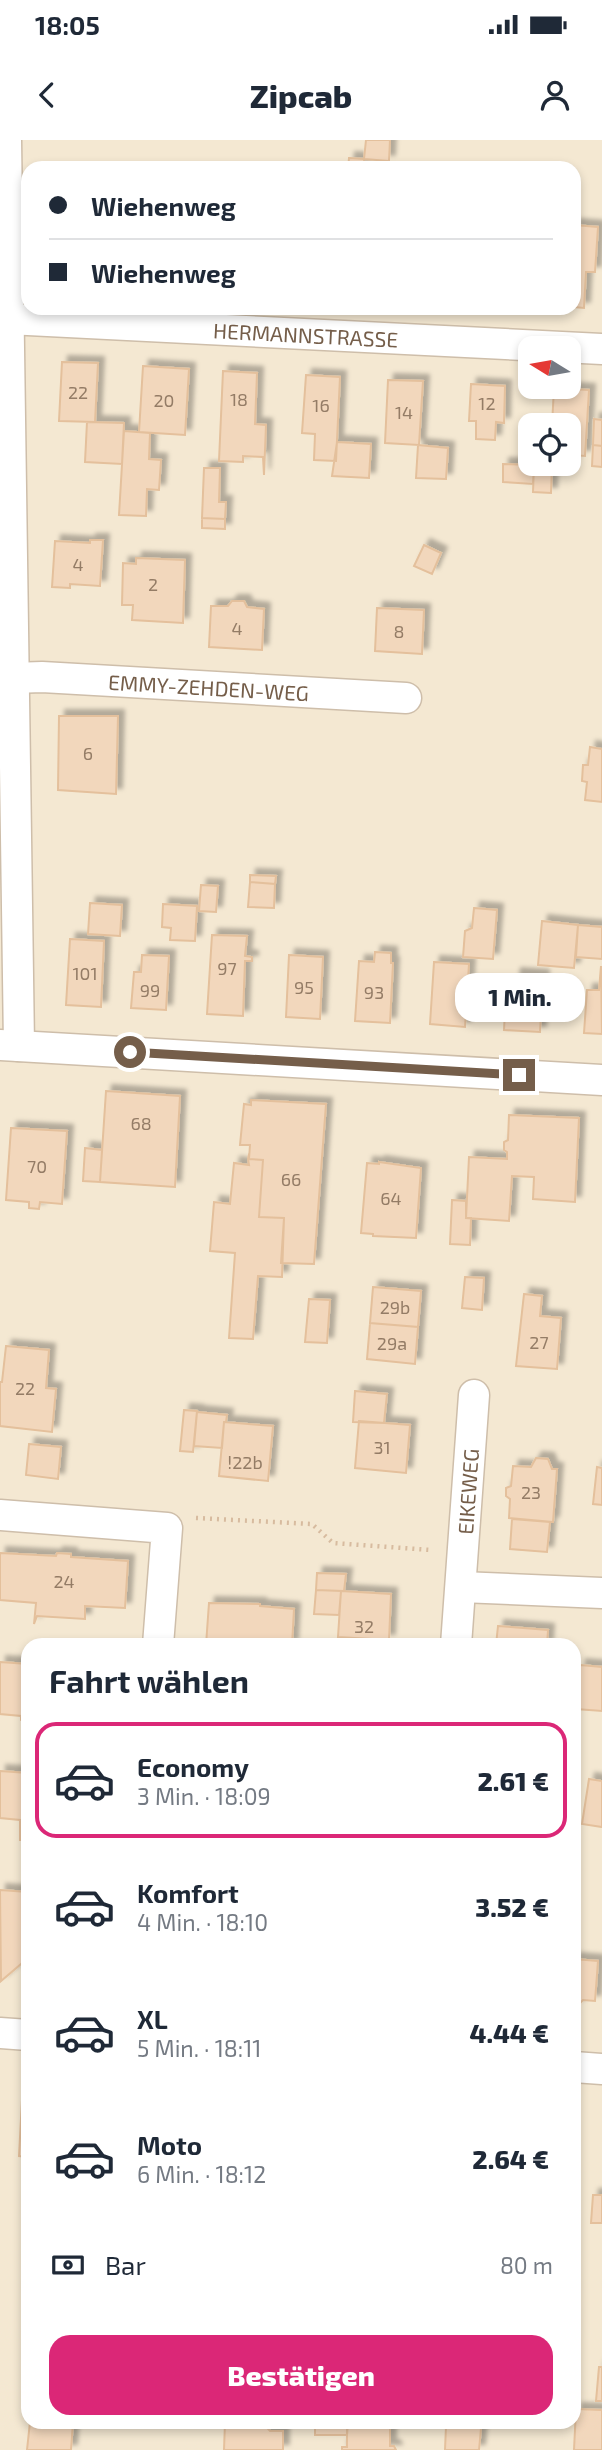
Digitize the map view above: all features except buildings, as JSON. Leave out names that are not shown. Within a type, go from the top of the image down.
[{"type":"street","points":[[6,140],[4,266],[8,319],[13,678],[9,1045],[602,1080]]},
{"type":"street","name":"HERMANNSTRASSE","points":[[8,319],[602,349]]},
{"type":"street","name":"EMMY-ZEHDEN-WEG","points":[[13,678],[42,677],[406,698]]},
{"type":"street","name":"EIKEWEG","points":[[457,1638],[474,1395]]},
{"type":"street","points":[[0,1515],[167,1528],[159,1638]]},
{"type":"street","points":[[461,1587],[602,1593]]},
{"type":"street","points":[[0,2033],[21,2034]]},
{"type":"street","points":[[581,2068],[602,2069]]},
{"type":"path","points":[[167,1528],[182,1517],[312,1524],[333,1543],[464,1552]]},
{"type":"shaded area","points":[[0,140],[602,140],[602,2450],[0,2450]]},
{"type":"route","points":[[130,1052],[519,1075]]}]
